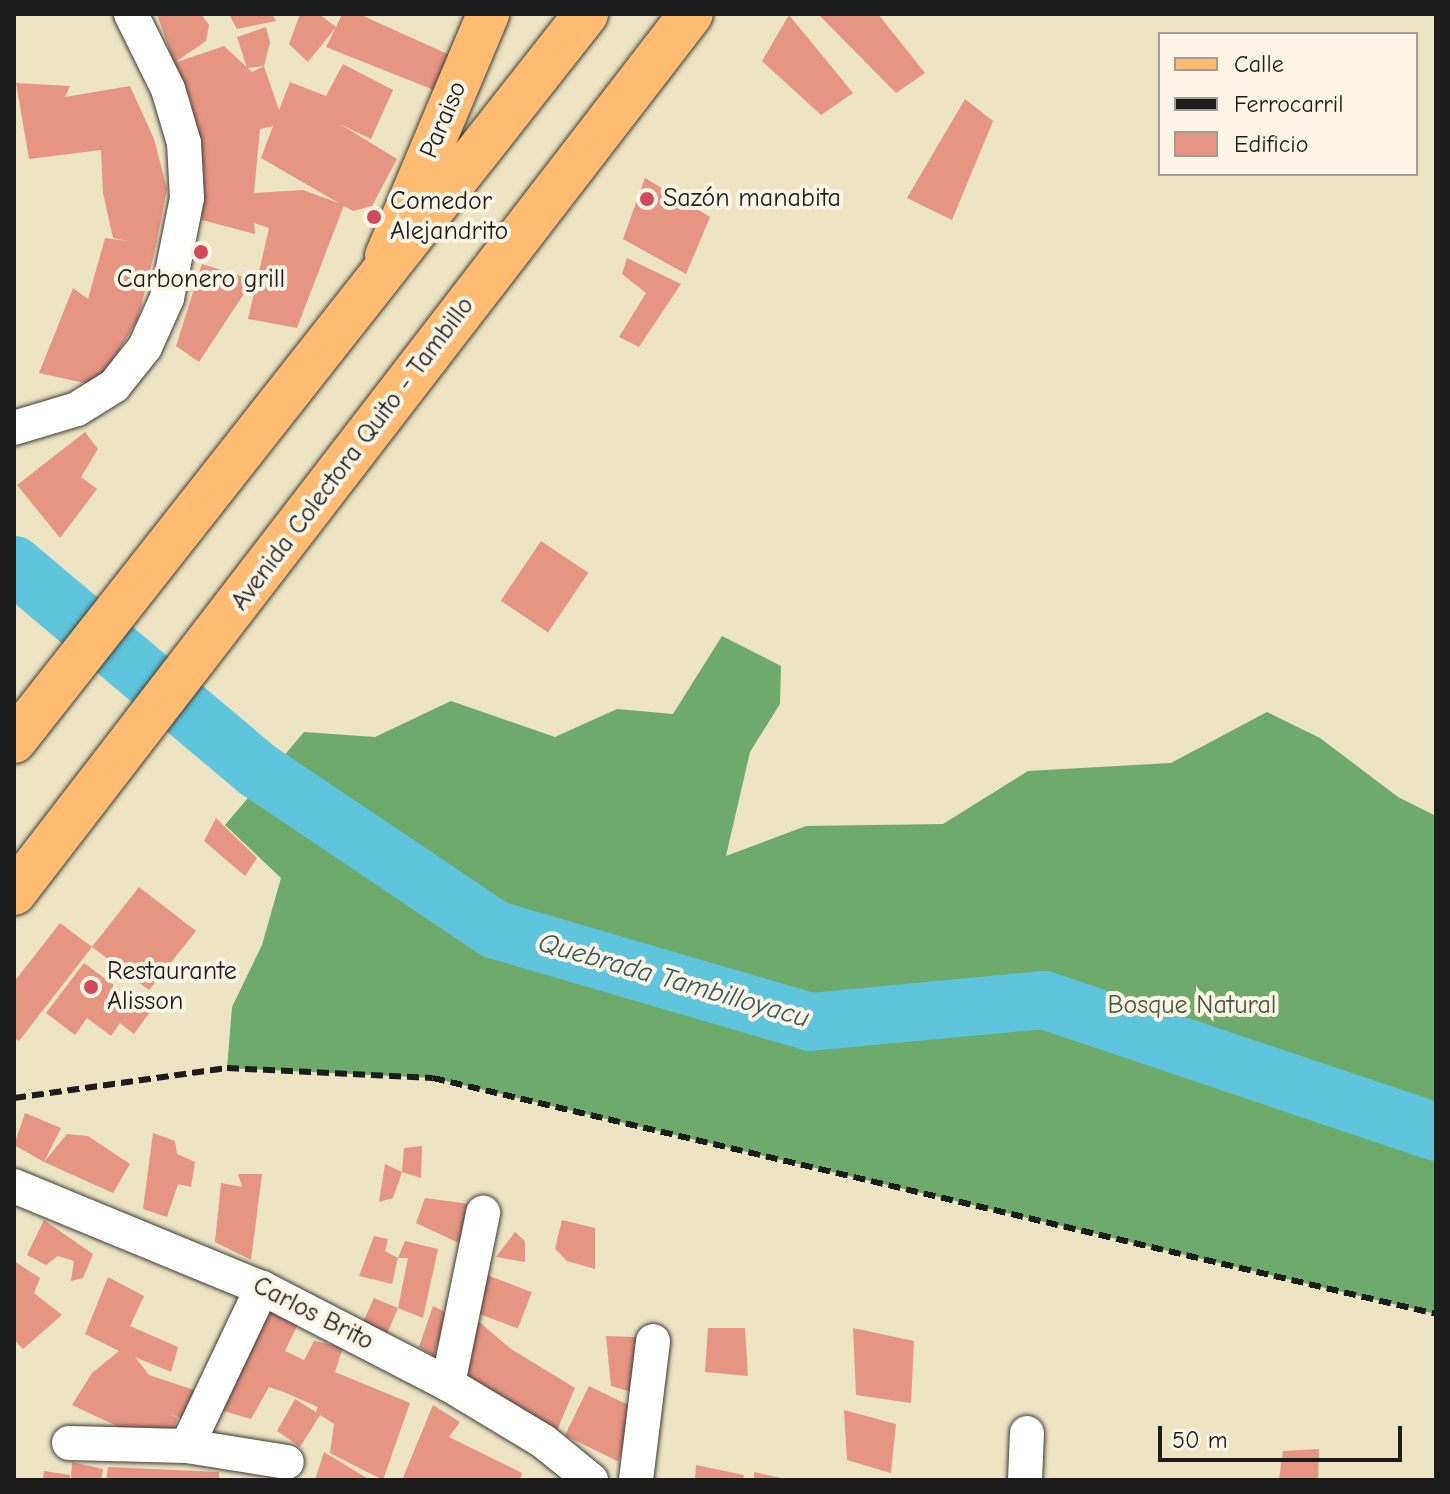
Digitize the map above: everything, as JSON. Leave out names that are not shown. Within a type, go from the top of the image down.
[{"type":"highway","points":[[14,741],[380,271],[586,14]]},
{"type":"highway","name":"Avenida Colectora Quito - Tambillo","points":[[14,893],[691,14]]},
{"type":"main road","name":"Paraiso","points":[[380,271],[488,14]]},
{"type":"street","points":[[14,428],[77,409],[114,386],[145,347],[167,298],[187,198],[184,143],[168,89],[131,14]]},
{"type":"street","name":"Carlos Brito","points":[[14,1186],[262,1288],[448,1384],[543,1441],[591,1480]]},
{"type":"street","points":[[448,1384],[483,1213]]},
{"type":"street","points":[[187,1446],[262,1288]]},
{"type":"street","points":[[636,1480],[653,1341]]},
{"type":"street","points":[[1025,1480],[1027,1433]]},
{"type":"street","points":[[69,1443],[187,1446],[287,1462]]},
{"type":"green space","name":"Bosque Natural","points":[[722,636],[781,666],[780,704],[750,752],[726,856],[806,826],[943,824],[1028,771],[1171,763],[1267,712],[1320,738],[1398,797],[1436,816],[1436,1314],[433,1078],[227,1068],[232,1007],[262,945],[281,878],[225,825],[304,732],[375,737],[451,701],[555,737],[617,709],[673,714]]},
{"type":"building","points":[[157,14],[201,14],[209,25],[206,41],[174,63]]},
{"type":"building","points":[[229,14],[272,14],[276,21],[237,29]]},
{"type":"building","points":[[300,14],[319,14],[336,27],[308,62],[289,44]]},
{"type":"building","points":[[342,14],[359,14],[454,57],[434,90],[326,47]]},
{"type":"building","points":[[818,14],[878,14],[925,73],[896,93]]},
{"type":"building","points":[[789,15],[853,93],[821,115],[762,61]]},
{"type":"building","points":[[266,27],[270,43],[264,66],[247,68],[237,37]]},
{"type":"building","points":[[224,46],[252,72],[264,66],[279,110],[290,82],[326,96],[343,64],[393,90],[371,139],[340,124],[397,159],[372,206],[353,211],[344,206],[297,328],[248,319],[269,228],[254,223],[255,234],[202,220],[191,101],[174,63]],"holes":[[[273,126],[261,158],[339,203],[303,190],[254,193],[260,129]]]},
{"type":"building","points":[[16,83],[70,86],[65,97],[130,86],[154,139],[167,189],[156,246],[138,319],[98,386],[39,373],[73,288],[88,299],[105,238],[128,241],[113,238],[103,193],[101,150],[29,159]]},
{"type":"building","points":[[965,99],[993,121],[952,220],[907,198]]},
{"type":"building","points":[[645,178],[710,217],[686,274],[623,239]]},
{"type":"building","points":[[627,258],[681,284],[639,347],[619,337],[646,293],[622,274]]},
{"type":"building","points":[[202,264],[253,280],[199,362],[176,346]]},
{"type":"building","points":[[85,432],[98,449],[81,477],[97,489],[60,538],[17,485]]},
{"type":"building","points":[[541,541],[588,573],[548,633],[501,601]]},
{"type":"building","points":[[216,818],[257,858],[245,876],[204,841]]},
{"type":"building","points":[[139,887],[196,931],[149,990],[92,947]]},
{"type":"building","points":[[60,923],[92,947],[19,1041],[14,1038],[14,982]]},
{"type":"building","name":"Restaurante Alisson","points":[[84,963],[150,1012],[134,1034],[120,1023],[111,1036],[87,1018],[75,1035],[46,1013]]},
{"type":"building","points":[[25,1113],[61,1128],[44,1162],[14,1145]]},
{"type":"building","points":[[153,1133],[175,1141],[177,1154],[195,1162],[191,1187],[178,1184],[167,1217],[143,1209]]},
{"type":"building","points":[[67,1134],[88,1136],[130,1164],[113,1193],[44,1162]]},
{"type":"building","points":[[422,1146],[421,1178],[402,1172],[404,1148]]},
{"type":"building","points":[[385,1164],[402,1172],[393,1198],[379,1202]]},
{"type":"building","points":[[238,1174],[262,1174],[251,1260],[215,1242],[221,1183],[242,1187]]},
{"type":"building","points":[[425,1198],[469,1204],[459,1243],[416,1223]]},
{"type":"building","points":[[44,1220],[93,1254],[83,1278],[71,1281],[74,1261],[58,1256],[46,1265],[27,1255]]},
{"type":"building","points":[[562,1220],[595,1228],[595,1269],[567,1261],[555,1249]]},
{"type":"building","points":[[515,1232],[525,1241],[525,1262],[496,1257]]},
{"type":"building","points":[[374,1236],[388,1239],[385,1251],[398,1258],[392,1284],[359,1276]]},
{"type":"building","points":[[405,1241],[438,1249],[423,1318],[398,1308],[408,1258],[398,1258]]},
{"type":"building","points":[[14,1261],[40,1278],[34,1293],[62,1315],[23,1349],[14,1340]]},
{"type":"building","points":[[487,1275],[532,1292],[518,1329],[473,1311]]},
{"type":"building","points":[[108,1277],[144,1296],[130,1326],[178,1347],[171,1372],[135,1357],[149,1375],[197,1391],[189,1421],[169,1414],[178,1418],[170,1436],[121,1428],[72,1405],[92,1373],[119,1351],[85,1334]]},
{"type":"building","points":[[374,1298],[398,1308],[386,1336],[363,1322]]},
{"type":"building","points":[[433,1306],[447,1313],[434,1356],[419,1347]]},
{"type":"building","points":[[268,1309],[298,1324],[285,1351],[304,1360],[314,1341],[343,1347],[335,1372],[410,1403],[383,1480],[330,1453],[334,1424],[320,1415],[300,1447],[277,1431],[295,1399],[316,1412],[318,1407],[286,1393],[269,1387],[251,1419],[217,1409]]},
{"type":"building","points":[[477,1320],[511,1349],[575,1388],[555,1435],[455,1378]]},
{"type":"building","points":[[708,1328],[745,1328],[748,1376],[705,1372]]},
{"type":"building","points":[[853,1328],[914,1341],[911,1403],[856,1395]]},
{"type":"building","points":[[606,1336],[636,1337],[638,1394],[611,1386]]},
{"type":"building","points":[[589,1386],[642,1412],[618,1461],[565,1435]]},
{"type":"building","points":[[433,1405],[460,1422],[449,1437],[522,1473],[520,1480],[402,1480]]},
{"type":"building","points":[[844,1410],[896,1424],[891,1473],[847,1460]]},
{"type":"building","points":[[1319,1449],[1318,1480],[1279,1480],[1283,1451]]},
{"type":"building","points":[[324,1452],[370,1480],[315,1480]]},
{"type":"building","points":[[72,1462],[103,1469],[101,1480],[71,1480]]},
{"type":"building","points":[[696,1465],[744,1475],[743,1480],[695,1480]]},
{"type":"building","points":[[108,1467],[219,1472],[219,1480],[106,1480]]},
{"type":"building","points":[[44,1471],[70,1475],[70,1480],[43,1480]]},
{"type":"building","points":[[754,1472],[785,1479],[754,1480]]},
{"type":"waterway","name":"Quebrada Tambilloyacu","points":[[14,565],[256,769],[496,930],[810,1022],[1044,1000],[1436,1132]]},
{"type":"railway","points":[[14,1098],[227,1068],[433,1078],[1436,1314]]},
{"type":"place","name":"Sazón manabita","points":[[647,199]]},
{"type":"place","name":"Comedor Alejandrito","points":[[374,217]]},
{"type":"place","name":"Carbonero grill","points":[[201,252]]},
{"type":"place","name":"Restaurante Alisson","points":[[91,987]]}]
